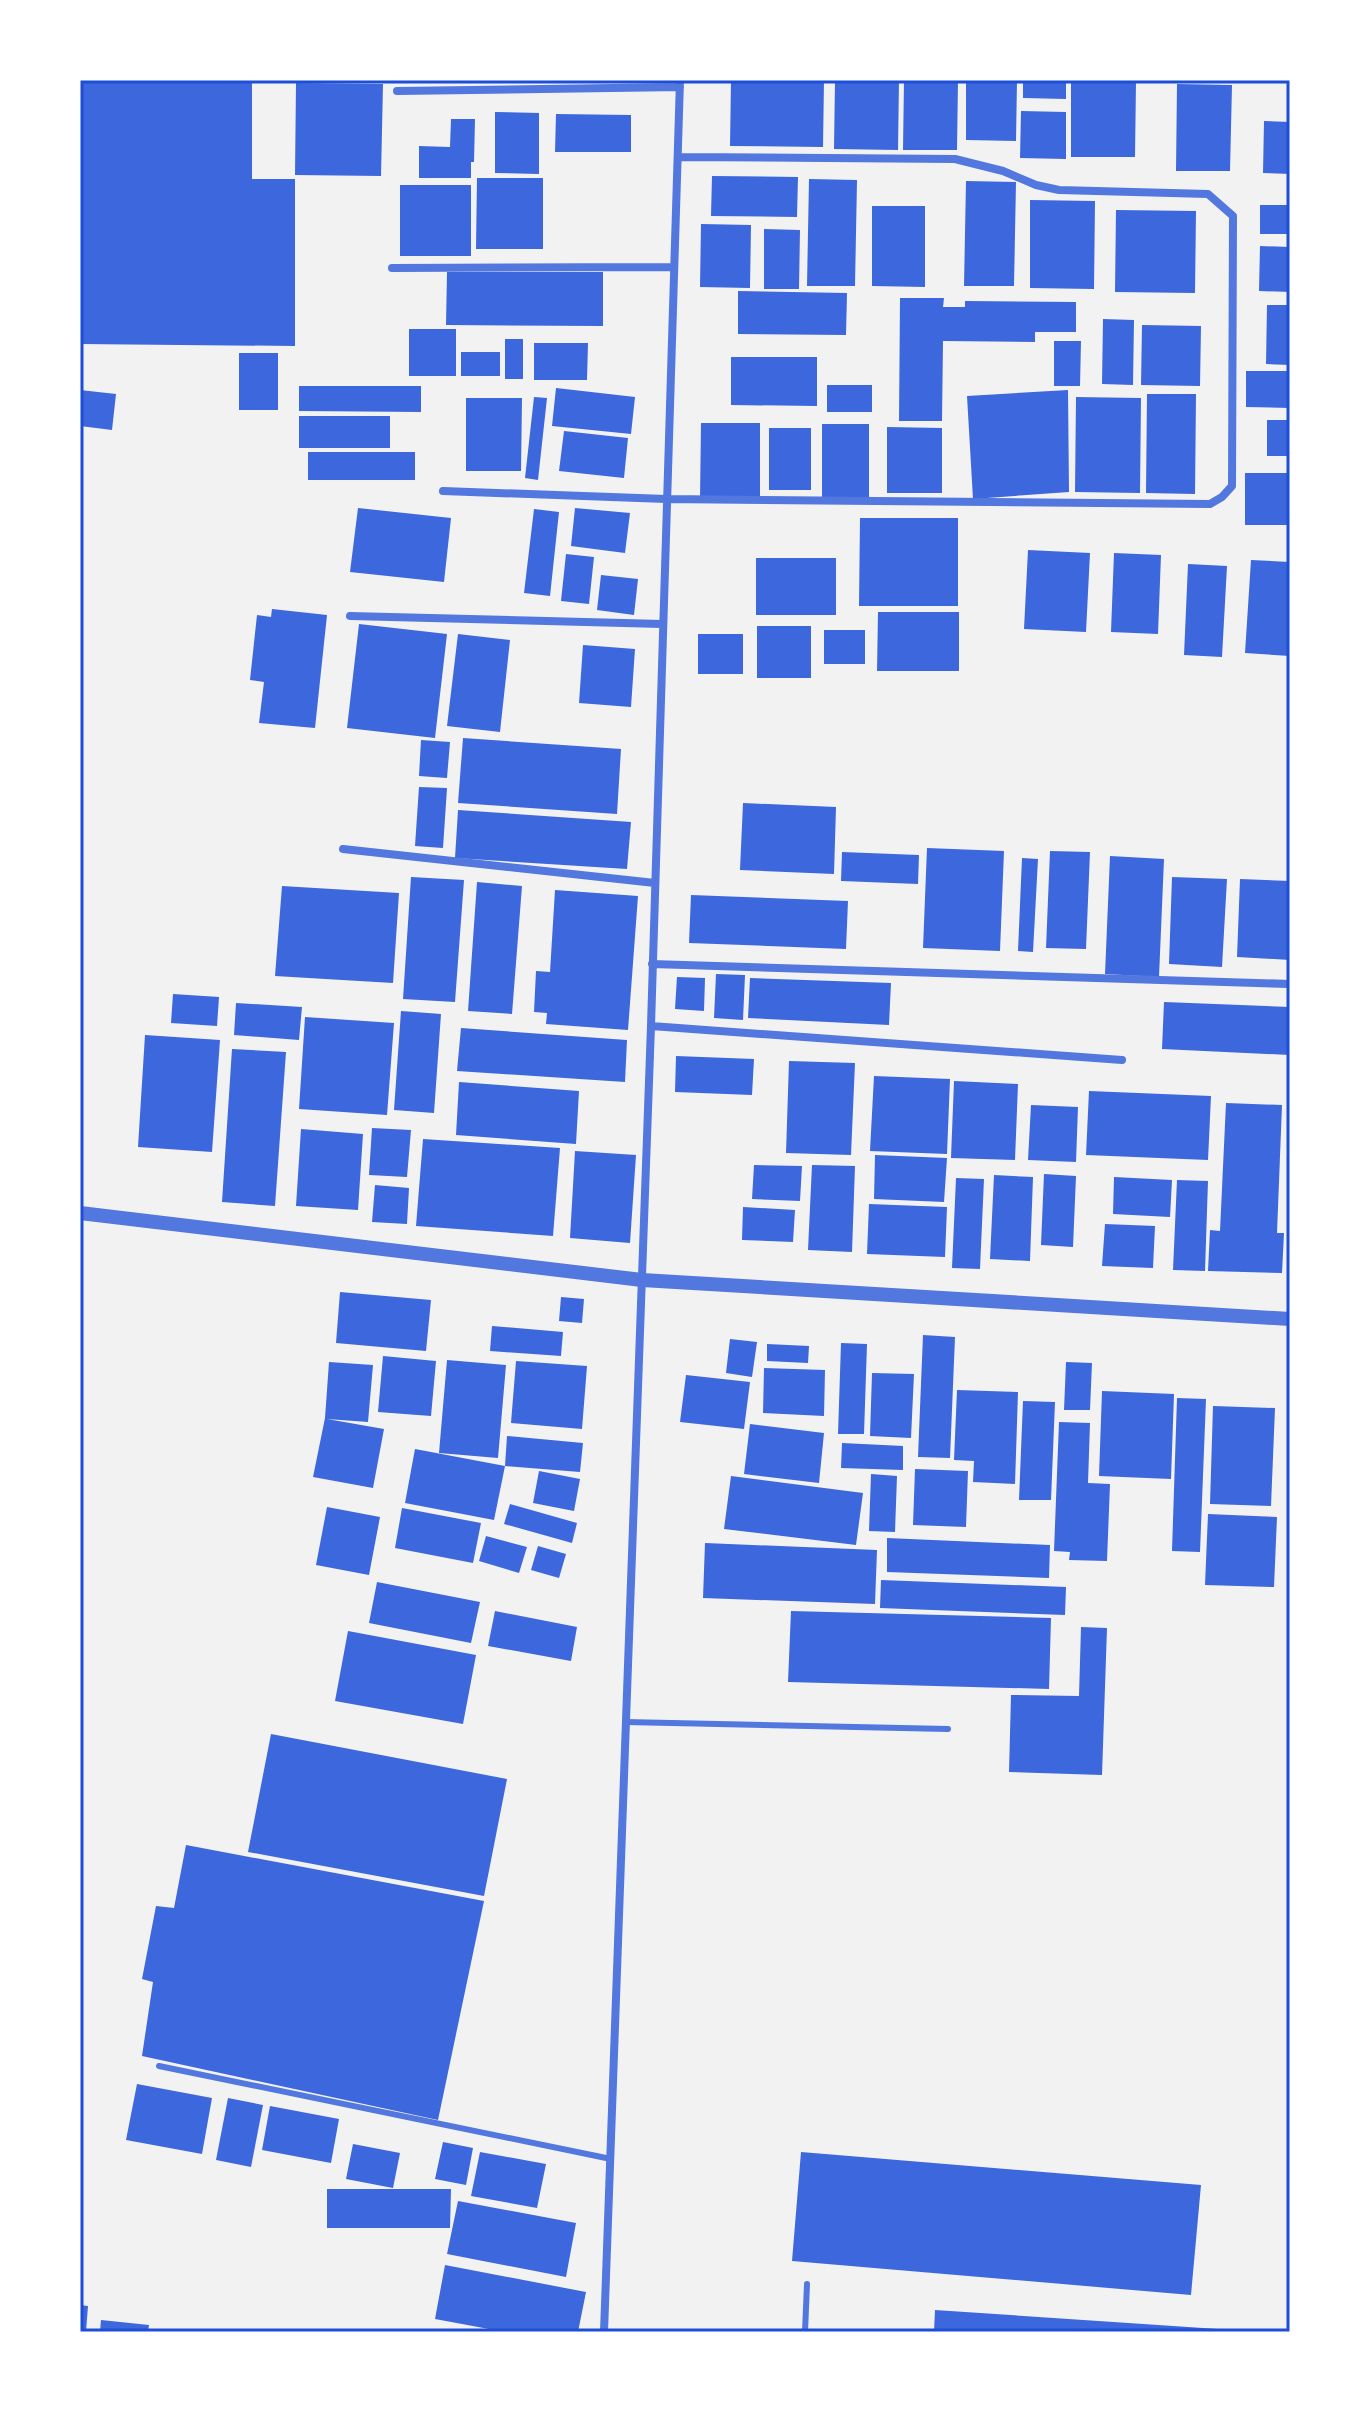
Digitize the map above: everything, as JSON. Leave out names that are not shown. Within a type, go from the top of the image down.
[{"type":"street","points":[[397,91],[680,84],[651,1026],[604,2332]]},
{"type":"street","points":[[443,491],[666,499],[1210,504],[1232,486],[1233,216],[1208,194],[1059,190],[955,159],[678,157]]},
{"type":"street","points":[[392,268],[674,267]]},
{"type":"street","points":[[350,616],[662,624]]},
{"type":"street","points":[[343,849],[655,883]]},
{"type":"street","points":[[652,964],[1290,984]]},
{"type":"street","points":[[651,1026],[1122,1060]]},
{"type":"street","points":[[80,1213],[642,1280],[1290,1319]]},
{"type":"lane","points":[[625,1722],[948,1729]]},
{"type":"lane","points":[[159,2066],[611,2159]]},
{"type":"lane","points":[[805,2332],[807,2284]]},
{"type":"building","points":[[80,80],[252,80],[252,179],[295,179],[295,346],[80,344]]},
{"type":"building","points":[[731,80],[824,80],[823,147],[730,146]]},
{"type":"building","points":[[835,80],[899,80],[898,150],[834,149]]},
{"type":"building","points":[[904,80],[958,80],[957,150],[903,150]]},
{"type":"building","points":[[966,80],[1017,80],[1016,141],[966,140]]},
{"type":"building","points":[[1023,80],[1066,80],[1066,99],[1023,98]]},
{"type":"building","points":[[1071,81],[1136,81],[1135,157],[1071,157]]},
{"type":"building","points":[[296,83],[383,84],[381,176],[295,175]]},
{"type":"building","points":[[1177,84],[1232,85],[1230,171],[1176,171]]},
{"type":"building","points":[[1021,111],[1066,112],[1066,159],[1020,158]]},
{"type":"building","points":[[495,112],[539,113],[539,174],[495,173]]},
{"type":"building","points":[[556,114],[631,115],[631,152],[555,152]]},
{"type":"building","points":[[451,119],[475,119],[471,178],[419,178],[419,146],[450,147]]},
{"type":"building","points":[[1264,121],[1290,122],[1290,174],[1263,173]]},
{"type":"building","points":[[712,176],[798,177],[797,217],[711,216]]},
{"type":"building","points":[[477,178],[543,178],[543,249],[476,249]]},
{"type":"building","points":[[809,179],[857,180],[855,286],[807,286]]},
{"type":"building","points":[[966,181],[1016,182],[1014,286],[964,286]]},
{"type":"building","points":[[400,185],[471,185],[471,256],[400,256]]},
{"type":"building","points":[[1030,200],[1095,201],[1094,289],[1030,288]]},
{"type":"building","points":[[1260,205],[1290,205],[1290,234],[1260,234]]},
{"type":"building","points":[[872,206],[925,206],[925,287],[872,286]]},
{"type":"building","points":[[1116,210],[1196,211],[1195,293],[1115,292]]},
{"type":"building","points":[[701,224],[751,225],[750,288],[700,287]]},
{"type":"building","points":[[764,229],[800,230],[799,289],[764,289]]},
{"type":"building","points":[[1260,246],[1290,247],[1290,292],[1259,291]]},
{"type":"building","points":[[447,272],[603,272],[603,326],[446,325]]},
{"type":"building","points":[[738,291],[847,293],[846,335],[738,334]]},
{"type":"building","points":[[900,298],[944,298],[943,307],[965,307],[965,301],[1076,302],[1076,332],[1035,332],[1035,342],[943,341],[942,421],[899,421]]},
{"type":"building","points":[[1267,305],[1290,305],[1290,365],[1266,364]]},
{"type":"building","points":[[1103,319],[1134,320],[1133,385],[1102,384]]},
{"type":"building","points":[[1142,325],[1201,326],[1200,386],[1141,385]]},
{"type":"building","points":[[409,329],[456,329],[456,376],[409,376]]},
{"type":"building","points":[[505,339],[523,339],[523,379],[505,379]]},
{"type":"building","points":[[1054,341],[1081,341],[1080,386],[1054,386]]},
{"type":"building","points":[[534,343],[588,343],[587,380],[534,380]]},
{"type":"building","points":[[461,352],[500,352],[500,376],[461,376]]},
{"type":"building","points":[[239,353],[278,353],[278,410],[239,410]]},
{"type":"building","points":[[731,357],[817,357],[817,406],[731,405]]},
{"type":"building","points":[[1246,371],[1290,371],[1290,408],[1246,407]]},
{"type":"building","points":[[827,385],[872,385],[872,412],[827,412]]},
{"type":"building","points":[[299,386],[421,386],[421,412],[299,411]]},
{"type":"building","points":[[556,388],[635,397],[631,434],[552,426]]},
{"type":"building","points":[[80,390],[116,394],[112,430],[80,426]]},
{"type":"building","points":[[1068,390],[1069,492],[973,499],[967,396]]},
{"type":"building","points":[[1147,394],[1196,394],[1195,494],[1146,493]]},
{"type":"building","points":[[534,397],[547,398],[538,480],[525,478]]},
{"type":"building","points":[[1076,397],[1141,398],[1140,493],[1075,492]]},
{"type":"building","points":[[466,398],[522,398],[521,471],[466,471]]},
{"type":"building","points":[[299,416],[390,416],[390,448],[299,448]]},
{"type":"building","points":[[1267,420],[1290,420],[1290,456],[1267,456]]},
{"type":"building","points":[[701,423],[760,423],[760,499],[700,499]]},
{"type":"building","points":[[822,424],[869,424],[869,498],[822,498]]},
{"type":"building","points":[[887,427],[942,428],[942,493],[887,493]]},
{"type":"building","points":[[769,428],[811,428],[811,490],[769,490]]},
{"type":"building","points":[[564,431],[628,438],[624,478],[559,471]]},
{"type":"building","points":[[308,452],[415,452],[415,480],[308,480]]},
{"type":"building","points":[[1245,473],[1290,473],[1290,525],[1245,525]]},
{"type":"building","points":[[358,508],[451,518],[444,582],[350,572]]},
{"type":"building","points":[[575,508],[630,513],[625,553],[571,546]]},
{"type":"building","points":[[534,509],[559,512],[550,596],[524,593]]},
{"type":"building","points":[[860,518],[958,518],[958,606],[859,606]]},
{"type":"building","points":[[1028,550],[1090,553],[1086,632],[1024,629]]},
{"type":"building","points":[[1114,553],[1161,555],[1158,634],[1111,632]]},
{"type":"building","points":[[566,554],[594,557],[589,604],[561,601]]},
{"type":"building","points":[[756,558],[836,558],[836,615],[756,615]]},
{"type":"building","points":[[1251,560],[1290,562],[1290,656],[1245,653]]},
{"type":"building","points":[[1188,564],[1227,566],[1222,657],[1184,655]]},
{"type":"building","points":[[601,575],[638,579],[634,615],[597,610]]},
{"type":"building","points":[[272,609],[327,615],[315,728],[259,723],[264,682],[250,680],[257,615],[271,617]]},
{"type":"building","points":[[878,612],[959,612],[959,671],[877,671]]},
{"type":"building","points":[[359,624],[447,634],[435,738],[347,728]]},
{"type":"building","points":[[757,626],[811,626],[811,678],[757,678]]},
{"type":"building","points":[[824,630],[865,630],[865,664],[824,664]]},
{"type":"building","points":[[458,634],[510,640],[500,732],[447,726]]},
{"type":"building","points":[[698,634],[743,634],[743,674],[698,674]]},
{"type":"building","points":[[583,645],[635,649],[631,707],[579,703]]},
{"type":"building","points":[[463,738],[621,749],[617,814],[458,803]]},
{"type":"building","points":[[421,740],[450,742],[447,778],[419,776]]},
{"type":"building","points":[[419,787],[447,788],[443,848],[415,846]]},
{"type":"building","points":[[743,803],[836,807],[834,874],[740,870]]},
{"type":"building","points":[[458,810],[631,822],[627,869],[455,858]]},
{"type":"building","points":[[927,848],[1004,851],[1000,951],[923,948]]},
{"type":"building","points":[[1050,851],[1090,852],[1086,949],[1046,948]]},
{"type":"building","points":[[842,852],[919,855],[918,884],[841,881]]},
{"type":"building","points":[[1110,856],[1164,859],[1159,977],[1105,974]]},
{"type":"building","points":[[1022,858],[1038,859],[1033,952],[1018,951]]},
{"type":"building","points":[[411,877],[464,880],[455,1002],[403,999]]},
{"type":"building","points":[[1172,877],[1227,879],[1222,967],[1169,964]]},
{"type":"building","points":[[1240,879],[1290,881],[1290,960],[1237,957]]},
{"type":"building","points":[[477,882],[522,886],[512,1014],[468,1011]]},
{"type":"building","points":[[282,886],[399,893],[393,983],[275,976]]},
{"type":"building","points":[[555,890],[638,896],[628,1030],[546,1024],[547,1013],[534,1012],[536,971],[550,972]]},
{"type":"building","points":[[691,895],[848,901],[846,949],[689,943]]},
{"type":"building","points":[[716,974],[745,975],[743,1020],[714,1018]]},
{"type":"building","points":[[677,977],[705,978],[704,1011],[675,1009]]},
{"type":"building","points":[[750,978],[891,983],[889,1025],[748,1018]]},
{"type":"building","points":[[173,994],[219,997],[217,1026],[171,1023]]},
{"type":"building","points":[[1164,1002],[1290,1007],[1290,1055],[1162,1049]]},
{"type":"building","points":[[236,1003],[302,1007],[299,1040],[234,1035]]},
{"type":"building","points":[[401,1011],[441,1014],[434,1113],[394,1110]]},
{"type":"building","points":[[305,1017],[394,1023],[387,1115],[299,1109]]},
{"type":"building","points":[[461,1028],[627,1040],[625,1082],[457,1071]]},
{"type":"building","points":[[145,1035],[220,1040],[212,1152],[138,1147]]},
{"type":"building","points":[[232,1049],[286,1052],[275,1206],[222,1202]]},
{"type":"building","points":[[676,1056],[754,1059],[752,1095],[675,1092]]},
{"type":"building","points":[[789,1061],[855,1063],[851,1155],[786,1153]]},
{"type":"building","points":[[874,1076],[950,1079],[947,1154],[870,1151]]},
{"type":"building","points":[[954,1081],[1018,1084],[1015,1160],[951,1158]]},
{"type":"building","points":[[459,1082],[579,1091],[576,1144],[456,1135]]},
{"type":"building","points":[[1089,1091],[1211,1096],[1208,1160],[1086,1155]]},
{"type":"building","points":[[1226,1103],[1282,1105],[1277,1233],[1284,1233],[1282,1273],[1208,1271],[1210,1230],[1220,1231]]},
{"type":"building","points":[[1031,1105],[1078,1107],[1076,1162],[1028,1160]]},
{"type":"building","points":[[372,1128],[411,1130],[407,1177],[369,1175]]},
{"type":"building","points":[[301,1129],[363,1134],[358,1210],[296,1206]]},
{"type":"building","points":[[423,1139],[560,1148],[553,1236],[416,1226]]},
{"type":"building","points":[[575,1151],[636,1155],[630,1243],[570,1238]]},
{"type":"building","points":[[875,1155],[947,1158],[944,1202],[874,1199]]},
{"type":"building","points":[[754,1165],[802,1166],[800,1201],[752,1199]]},
{"type":"building","points":[[812,1165],[855,1166],[852,1252],[808,1250]]},
{"type":"building","points":[[1044,1174],[1076,1176],[1073,1247],[1041,1245]]},
{"type":"building","points":[[994,1175],[1033,1177],[1030,1261],[990,1259]]},
{"type":"building","points":[[1114,1177],[1172,1180],[1170,1217],[1113,1214]]},
{"type":"building","points":[[956,1178],[984,1179],[980,1269],[952,1268]]},
{"type":"building","points":[[1177,1180],[1208,1181],[1205,1271],[1173,1270]]},
{"type":"building","points":[[375,1185],[409,1188],[407,1224],[372,1222]]},
{"type":"building","points":[[869,1204],[947,1207],[945,1257],[867,1254]]},
{"type":"building","points":[[743,1207],[795,1210],[793,1242],[742,1240]]},
{"type":"building","points":[[1105,1224],[1155,1226],[1153,1268],[1102,1266]]},
{"type":"building","points":[[340,1292],[431,1300],[426,1351],[336,1343]]},
{"type":"building","points":[[561,1297],[584,1299],[582,1323],[559,1321]]},
{"type":"building","points":[[492,1326],[563,1332],[561,1356],[490,1351]]},
{"type":"building","points":[[923,1335],[955,1337],[950,1458],[918,1457]]},
{"type":"building","points":[[730,1339],[757,1342],[752,1377],[726,1373]]},
{"type":"building","points":[[841,1343],[867,1344],[864,1434],[838,1434]]},
{"type":"building","points":[[767,1344],[809,1346],[808,1363],[767,1361]]},
{"type":"building","points":[[383,1356],[436,1361],[431,1416],[378,1412]]},
{"type":"building","points":[[447,1360],[506,1365],[498,1458],[439,1453]]},
{"type":"building","points":[[516,1361],[587,1366],[582,1429],[511,1423]]},
{"type":"building","points":[[329,1362],[373,1365],[368,1422],[327,1419],[384,1429],[373,1488],[313,1477],[325,1418]]},
{"type":"building","points":[[1066,1362],[1092,1363],[1090,1410],[1064,1410]]},
{"type":"building","points":[[764,1368],[825,1370],[824,1416],[763,1413]]},
{"type":"building","points":[[872,1373],[914,1374],[911,1438],[870,1436]]},
{"type":"building","points":[[686,1375],[750,1382],[744,1429],[680,1422]]},
{"type":"building","points":[[957,1390],[1018,1392],[1015,1484],[973,1482],[974,1461],[954,1460]]},
{"type":"building","points":[[1102,1391],[1174,1394],[1171,1479],[1099,1476]]},
{"type":"building","points":[[1177,1398],[1206,1399],[1200,1552],[1172,1551]]},
{"type":"building","points":[[1023,1401],[1055,1402],[1051,1500],[1019,1500]]},
{"type":"building","points":[[1213,1406],[1275,1408],[1271,1506],[1210,1504]]},
{"type":"building","points":[[1059,1422],[1090,1423],[1088,1483],[1110,1484],[1107,1561],[1069,1560],[1070,1552],[1054,1551]]},
{"type":"building","points":[[750,1424],[824,1433],[819,1483],[744,1474]]},
{"type":"building","points":[[507,1436],[583,1443],[580,1472],[505,1466]]},
{"type":"building","points":[[842,1443],[903,1446],[903,1470],[841,1468]]},
{"type":"building","points":[[415,1449],[505,1466],[494,1520],[405,1503]]},
{"type":"building","points":[[915,1469],[968,1471],[966,1527],[913,1525]]},
{"type":"building","points":[[539,1471],[580,1479],[574,1511],[533,1503]]},
{"type":"building","points":[[871,1474],[897,1476],[895,1532],[869,1531]]},
{"type":"building","points":[[731,1476],[863,1493],[856,1545],[724,1529]]},
{"type":"building","points":[[510,1504],[577,1523],[572,1543],[504,1524]]},
{"type":"building","points":[[327,1507],[380,1517],[369,1575],[316,1565]]},
{"type":"building","points":[[402,1508],[481,1523],[473,1563],[395,1548]]},
{"type":"building","points":[[1208,1514],[1277,1517],[1274,1587],[1205,1585]]},
{"type":"building","points":[[486,1536],[527,1547],[519,1573],[479,1561]]},
{"type":"building","points":[[887,1538],[1050,1545],[1049,1578],[887,1572]]},
{"type":"building","points":[[705,1543],[877,1550],[875,1604],[703,1598]]},
{"type":"building","points":[[538,1546],[566,1554],[559,1578],[531,1570]]},
{"type":"building","points":[[881,1580],[1066,1587],[1065,1615],[880,1608]]},
{"type":"building","points":[[377,1582],[480,1602],[471,1643],[369,1623]]},
{"type":"building","points":[[495,1611],[577,1627],[571,1661],[488,1646]]},
{"type":"building","points":[[791,1611],[1051,1618],[1049,1689],[788,1682]]},
{"type":"building","points":[[1081,1627],[1107,1628],[1102,1775],[1009,1772],[1011,1695],[1079,1696]]},
{"type":"building","points":[[348,1631],[476,1655],[463,1724],[335,1701]]},
{"type":"building","points":[[271,1734],[507,1779],[484,1896],[248,1852]]},
{"type":"building","points":[[186,1845],[484,1901],[438,2120],[142,2056],[153,1982],[142,1979],[156,1906],[174,1908]]},
{"type":"building","points":[[137,2084],[212,2098],[202,2154],[126,2140]]},
{"type":"building","points":[[228,2098],[263,2105],[251,2167],[216,2160]]},
{"type":"building","points":[[270,2106],[339,2119],[331,2163],[262,2150]]},
{"type":"building","points":[[443,2142],[473,2148],[466,2185],[435,2179]]},
{"type":"building","points":[[353,2144],[400,2153],[393,2188],[346,2179]]},
{"type":"building","points":[[480,2152],[546,2164],[537,2208],[471,2196]]},
{"type":"building","points":[[801,2152],[1201,2185],[1191,2295],[792,2261]]},
{"type":"building","points":[[327,2189],[451,2189],[450,2228],[327,2228]]},
{"type":"building","points":[[458,2201],[576,2223],[566,2277],[447,2254]]},
{"type":"building","points":[[445,2265],[586,2292],[578,2332],[505,2332],[435,2319]]},
{"type":"building","points":[[80,2305],[88,2306],[86,2332],[80,2332]]},
{"type":"building","points":[[935,2310],[1218,2329],[1218,2332],[934,2332]]},
{"type":"building","points":[[101,2320],[149,2325],[148,2332],[100,2332]]}]
